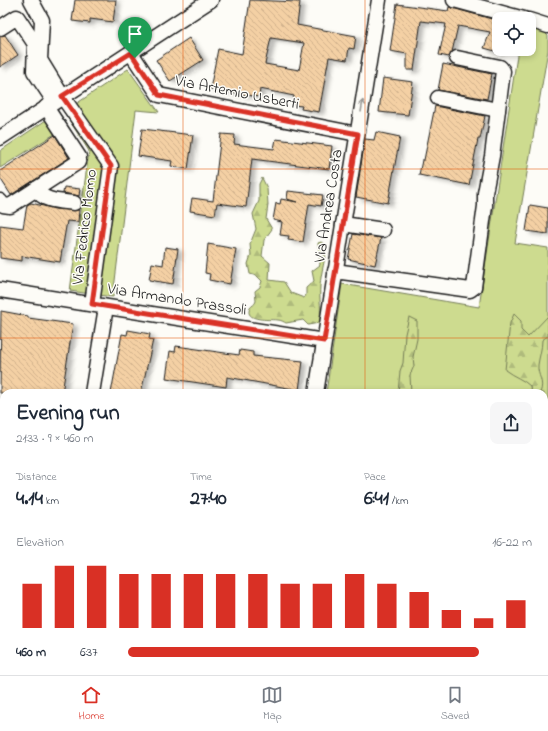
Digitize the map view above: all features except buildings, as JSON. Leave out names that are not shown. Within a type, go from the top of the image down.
[{"type":"street","points":[[0,201],[3,205],[10,206],[78,162],[79,157],[54,101],[40,60],[42,20],[31,0]]},
{"type":"street","points":[[0,138],[54,101],[131,53],[211,0]]},
{"type":"street","name":"Via Andrea Costa","points":[[317,389],[379,0]]},
{"type":"street","points":[[454,0],[498,12]]},
{"type":"street","points":[[0,28],[17,18],[35,44],[34,71],[54,101]]},
{"type":"street","points":[[536,22],[548,26]]},
{"type":"street","name":"Via Artemio Usberti","points":[[131,53],[159,95],[358,134]]},
{"type":"street","points":[[335,271],[470,290],[474,287],[485,206],[485,192],[492,156],[503,70],[500,67],[456,58]]},
{"type":"street","points":[[438,98],[498,110]]},
{"type":"street","name":"Via Fedrico Momo","points":[[54,101],[111,166],[92,304]]},
{"type":"street","points":[[36,189],[40,195],[46,199],[74,203]]},
{"type":"street","points":[[343,224],[384,230]]},
{"type":"street","name":"Via Armando Prassoli","points":[[0,290],[324,341]]},
{"type":"street","points":[[93,389],[106,306]]},
{"type":"green space","points":[[536,28],[542,30],[548,36],[548,50],[515,243],[548,248],[548,389],[327,389],[342,284],[479,307],[517,56],[536,56]]},
{"type":"green space","points":[[128,69],[159,112],[136,110],[113,297],[70,291],[89,151],[64,112]]},
{"type":"green space","points":[[49,118],[58,132],[0,168],[0,151]]},
{"type":"green space","points":[[262,178],[267,188],[268,205],[266,219],[272,229],[264,240],[262,256],[270,263],[269,280],[284,282],[291,293],[304,298],[306,295],[306,288],[314,281],[312,271],[320,265],[318,243],[321,242],[326,245],[320,286],[319,323],[308,325],[303,320],[286,323],[279,320],[260,319],[254,318],[249,312],[250,308],[256,301],[255,291],[260,287],[262,281],[257,276],[250,274],[248,264],[251,255],[250,244],[256,229],[253,214],[259,201],[259,184]]},
{"type":"green space","points":[[514,314],[521,321],[521,330],[528,337],[548,316],[548,336],[542,340],[538,365],[542,385],[541,389],[530,389],[530,386],[505,370],[510,323]]},
{"type":"green space","points":[[409,317],[417,321],[417,339],[413,357],[414,366],[410,375],[411,389],[398,389],[400,371],[403,363],[405,334]]},
{"type":"route","points":[[131,53],[135,58],[159,95],[358,134],[324,341],[92,304],[111,166],[62,96],[131,53]]}]
